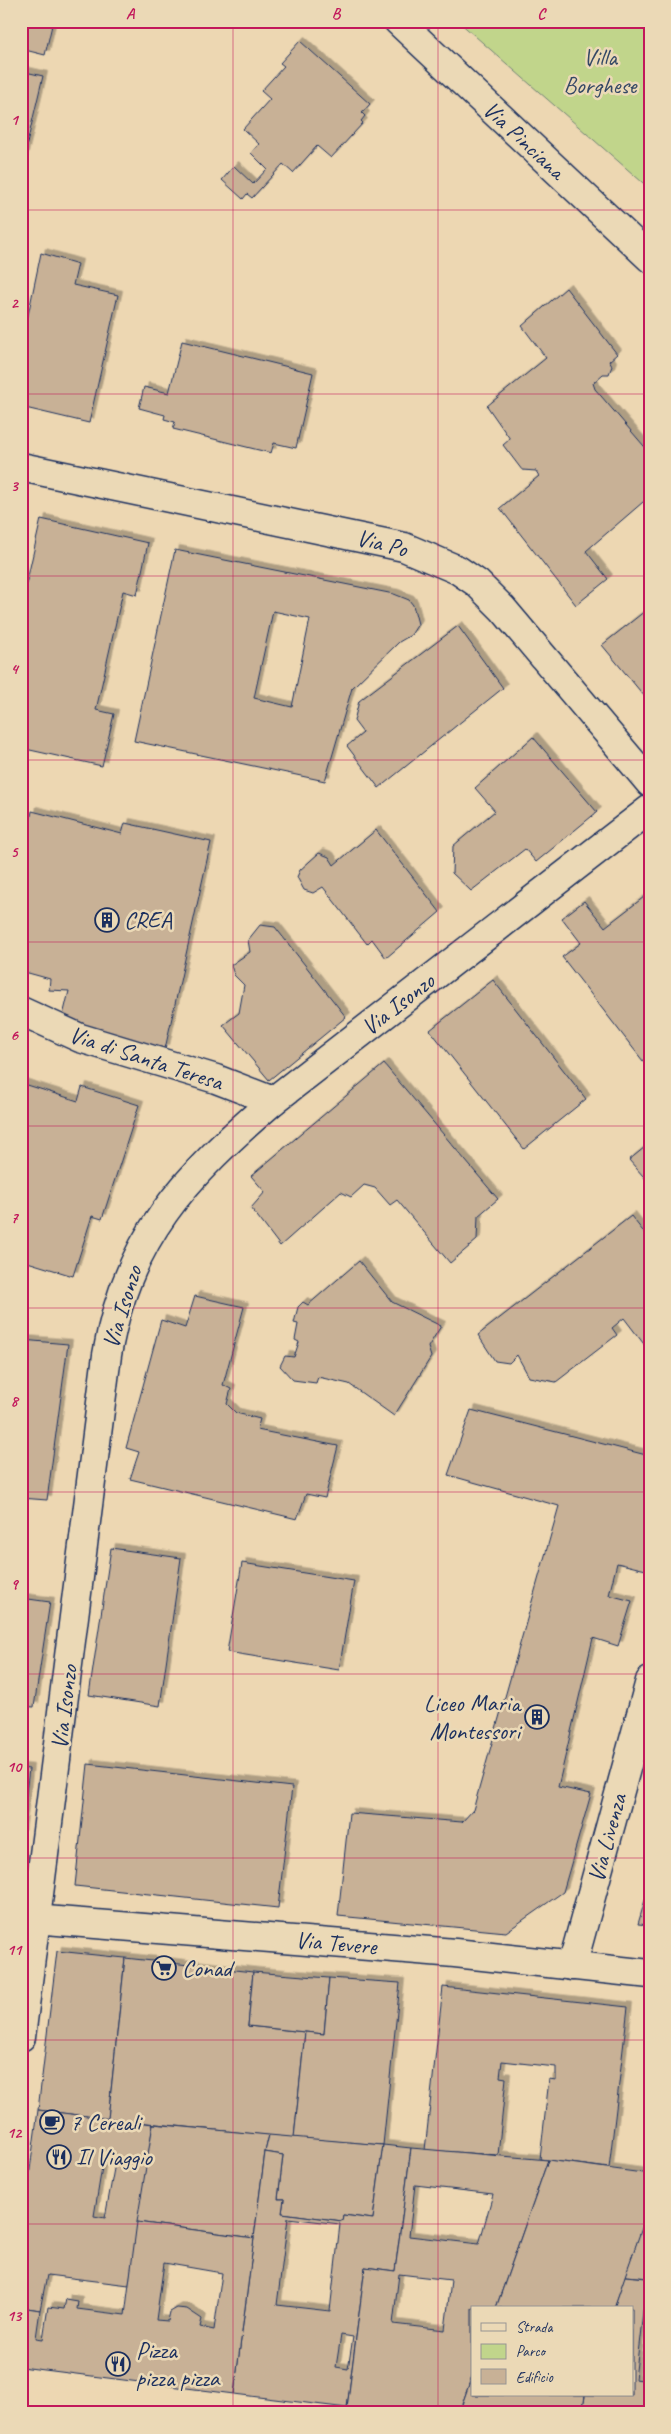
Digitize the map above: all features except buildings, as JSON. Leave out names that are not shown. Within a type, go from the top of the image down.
[{"type":"street","name":"Via Pinciana","points":[[398,21],[650,258]]},
{"type":"street","name":"Via Po","points":[[21,467],[383,542],[443,562],[477,583],[503,609],[650,783]]},
{"type":"street","name":"Via Isonzo","points":[[21,2037],[29,1918],[107,1355],[116,1307],[139,1250],[163,1212],[195,1173],[273,1101],[650,809]]},
{"type":"street","name":"Via di Santa Teresa","points":[[21,1011],[80,1038],[216,1079],[273,1101]]},
{"type":"street","name":"Via Livenza","points":[[572,1966],[650,1681]]},
{"type":"street","name":"Via Tevere","points":[[29,1918],[446,1952],[650,1974]]},
{"type":"green space","name":"Villa Borghese","points":[[458,21],[650,21],[650,189],[483,43]]},
{"type":"place","name":"CREA","points":[[107,920]]},
{"type":"place","name":"Liceo Maria Montessori","points":[[537,1717]]},
{"type":"place","name":"Conad","points":[[164,1968]]},
{"type":"place","name":"7 Cereali","points":[[52,2122]]},
{"type":"place","name":"Il Viaggio","points":[[59,2157]]},
{"type":"place","name":"Pizza pizza pizza","points":[[118,2364]]}]
